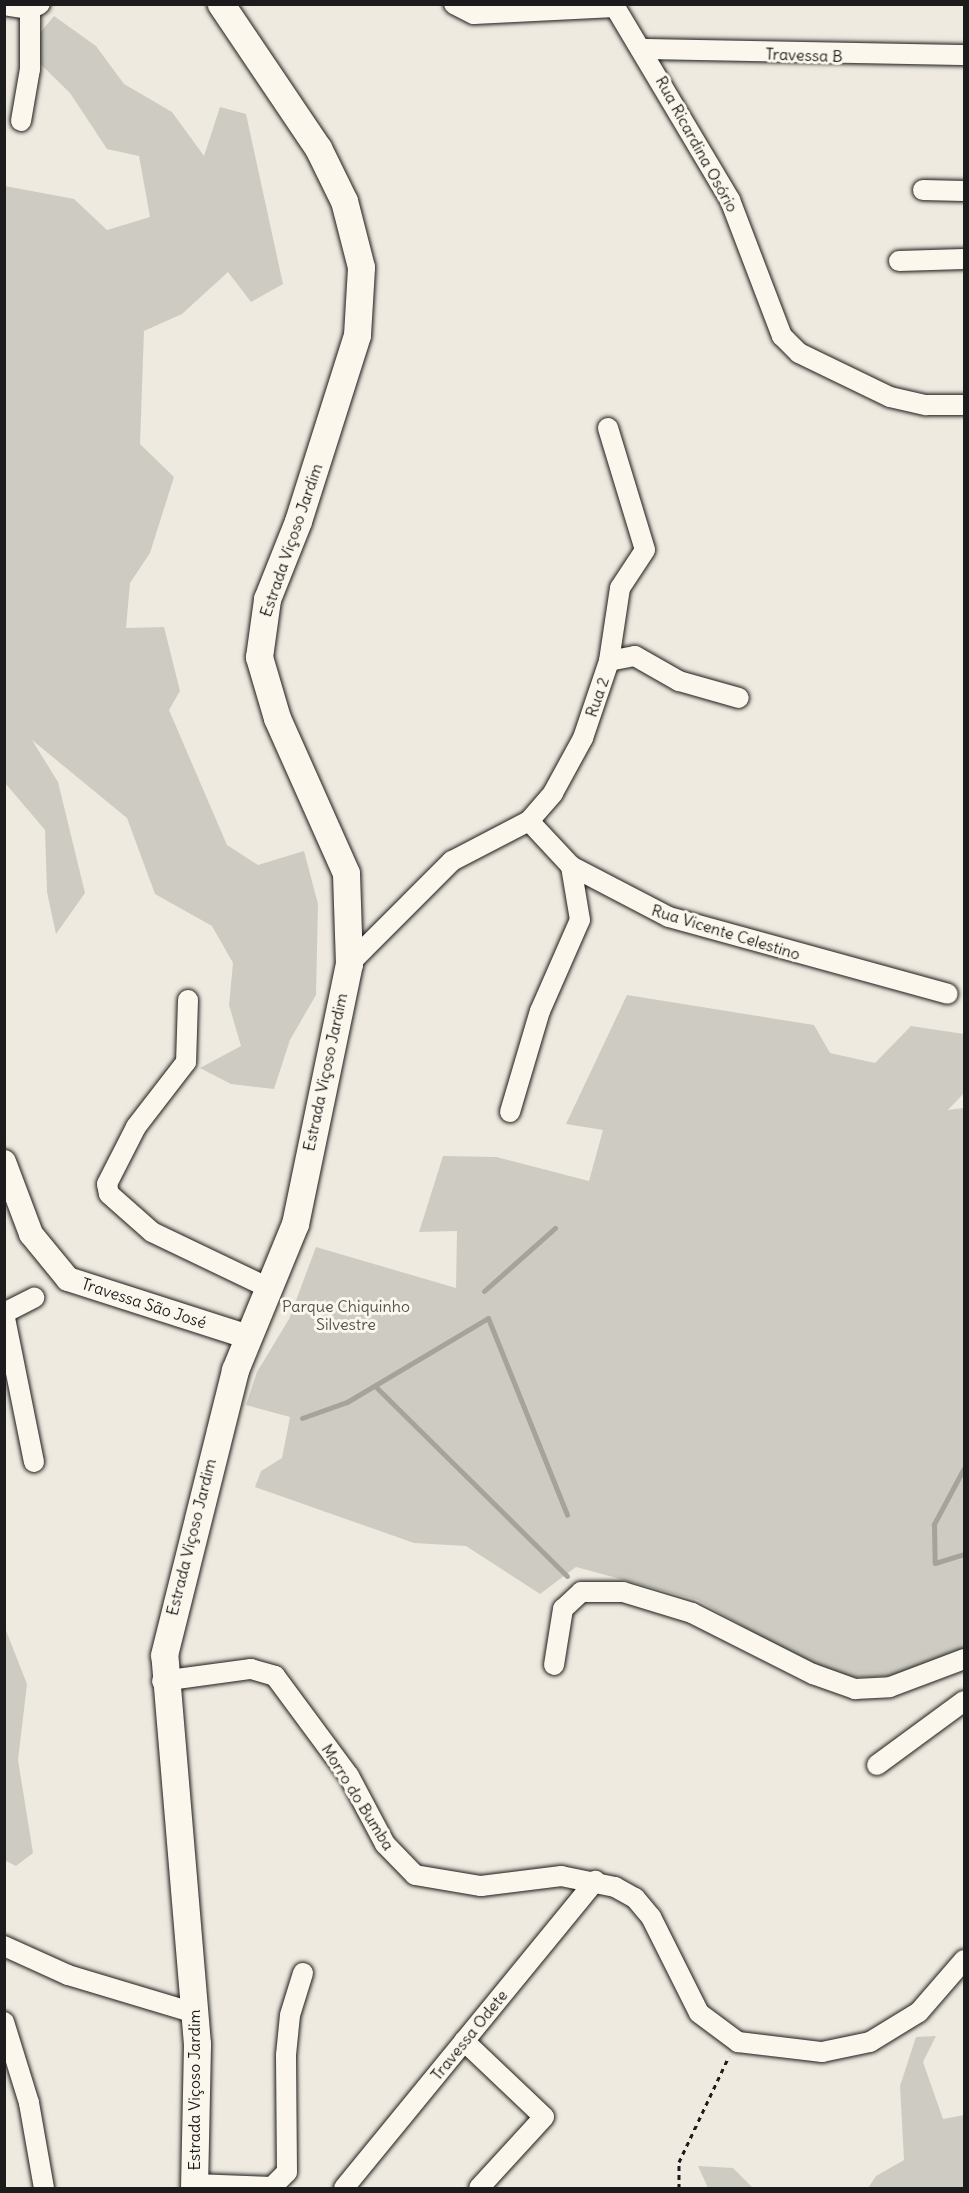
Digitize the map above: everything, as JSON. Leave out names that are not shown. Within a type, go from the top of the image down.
[{"type":"main road","name":"Estrada Viçoso Jardim","points":[[194,2186],[195,2013],[162,1681],[176,1592],[246,1336],[269,1288],[295,1224],[349,964],[346,873],[277,718],[259,657],[267,599],[352,355],[361,267],[344,201],[318,148],[221,4]]},
{"type":"street","name":"Rua Ricardina Osório","points":[[454,4],[474,14],[615,6],[730,200],[782,336],[799,353],[890,397],[926,405],[964,405]]},
{"type":"street","points":[[4,5],[35,7],[30,69],[21,121]]},
{"type":"street","name":"Travessa B","points":[[643,50],[964,55]]},
{"type":"street","points":[[923,190],[964,191]]},
{"type":"street","points":[[898,261],[964,259]]},
{"type":"street","points":[[608,428],[645,550],[620,588],[609,661]]},
{"type":"street","name":"Rua 2","points":[[529,821],[567,773],[609,661],[635,656],[679,681],[738,698]]},
{"type":"street","points":[[349,964],[452,861],[529,821]]},
{"type":"street","name":"Rua Vicente Celestino","points":[[529,821],[571,866],[669,917],[948,994]]},
{"type":"street","points":[[510,1112],[540,1011],[580,920],[571,866]]},
{"type":"street","points":[[188,1000],[186,1062],[136,1127],[107,1184],[109,1194],[152,1232],[269,1288]]},
{"type":"street","name":"Travessa São José","points":[[4,1162],[30,1234],[68,1279],[246,1336]]},
{"type":"street","points":[[34,1298],[4,1313],[34,1462]]},
{"type":"street","points":[[554,1665],[563,1609],[581,1592],[623,1592],[692,1613],[813,1674],[855,1689],[890,1687],[964,1659]]},
{"type":"street","name":"Morro do Bumba","points":[[162,1681],[251,1669],[275,1676],[348,1776],[385,1844],[415,1875],[481,1886],[533,1876],[595,1881],[635,1898],[651,1917],[699,2013],[715,2030],[738,2042],[822,2052],[870,2042],[919,2012],[964,1960]]},
{"type":"street","points":[[877,1765],[964,1701]]},
{"type":"street","name":"Travessa Odete","points":[[344,2188],[595,1881]]},
{"type":"street","points":[[4,1946],[68,1975],[195,2013]]},
{"type":"street","points":[[194,2186],[272,2187],[287,2172],[286,2055],[290,2015],[303,1973]]},
{"type":"street","points":[[4,2022],[29,2103],[44,2188]]},
{"type":"street","points":[[464,2041],[544,2117],[478,2188]]},
{"type":"path","points":[[679,2188],[679,2162],[704,2100],[738,2042]]},
{"type":"green space","points":[[54,16],[96,46],[124,84],[172,112],[204,156],[220,107],[246,114],[283,284],[251,302],[228,272],[182,314],[144,331],[140,444],[174,477],[150,553],[130,583],[126,628],[164,627],[180,691],[169,710],[227,845],[258,865],[304,851],[318,904],[316,995],[290,1040],[274,1089],[231,1084],[200,1068],[241,1046],[229,1005],[233,963],[212,926],[155,894],[127,818],[32,740],[58,782],[85,893],[56,934],[47,892],[45,830],[5,783],[5,186],[74,199],[107,230],[150,217],[139,156],[107,149],[70,93],[26,50]]},
{"type":"green space","name":"Parque Chiquinho Silvestre","points":[[627,995],[814,1025],[830,1053],[875,1063],[911,1026],[964,1034],[964,1093],[948,1110],[964,1108],[964,1651],[891,1676],[831,1678],[698,1600],[576,1567],[540,1594],[466,1546],[414,1543],[255,1487],[261,1471],[282,1458],[290,1417],[246,1405],[257,1372],[289,1319],[316,1247],[456,1288],[457,1231],[419,1232],[443,1156],[496,1157],[589,1181],[603,1130],[566,1124]]},
{"type":"green space","points":[[5,1628],[27,1684],[18,1760],[33,1853],[16,1866],[4,1860]]},
{"type":"green space","points":[[936,2036],[923,2062],[943,2119],[964,2115],[964,2188],[868,2188],[876,2176],[904,2160],[900,2086],[916,2037]]},
{"type":"green space","points":[[698,2166],[733,2168],[753,2188],[708,2188]]},
{"type":"waterway","points":[[484,1291],[555,1228]]},
{"type":"waterway","points":[[302,1418],[347,1402],[488,1318],[567,1515]]},
{"type":"waterway","points":[[375,1386],[567,1576]]},
{"type":"waterway","points":[[964,1468],[934,1524],[935,1563],[964,1554]]}]
